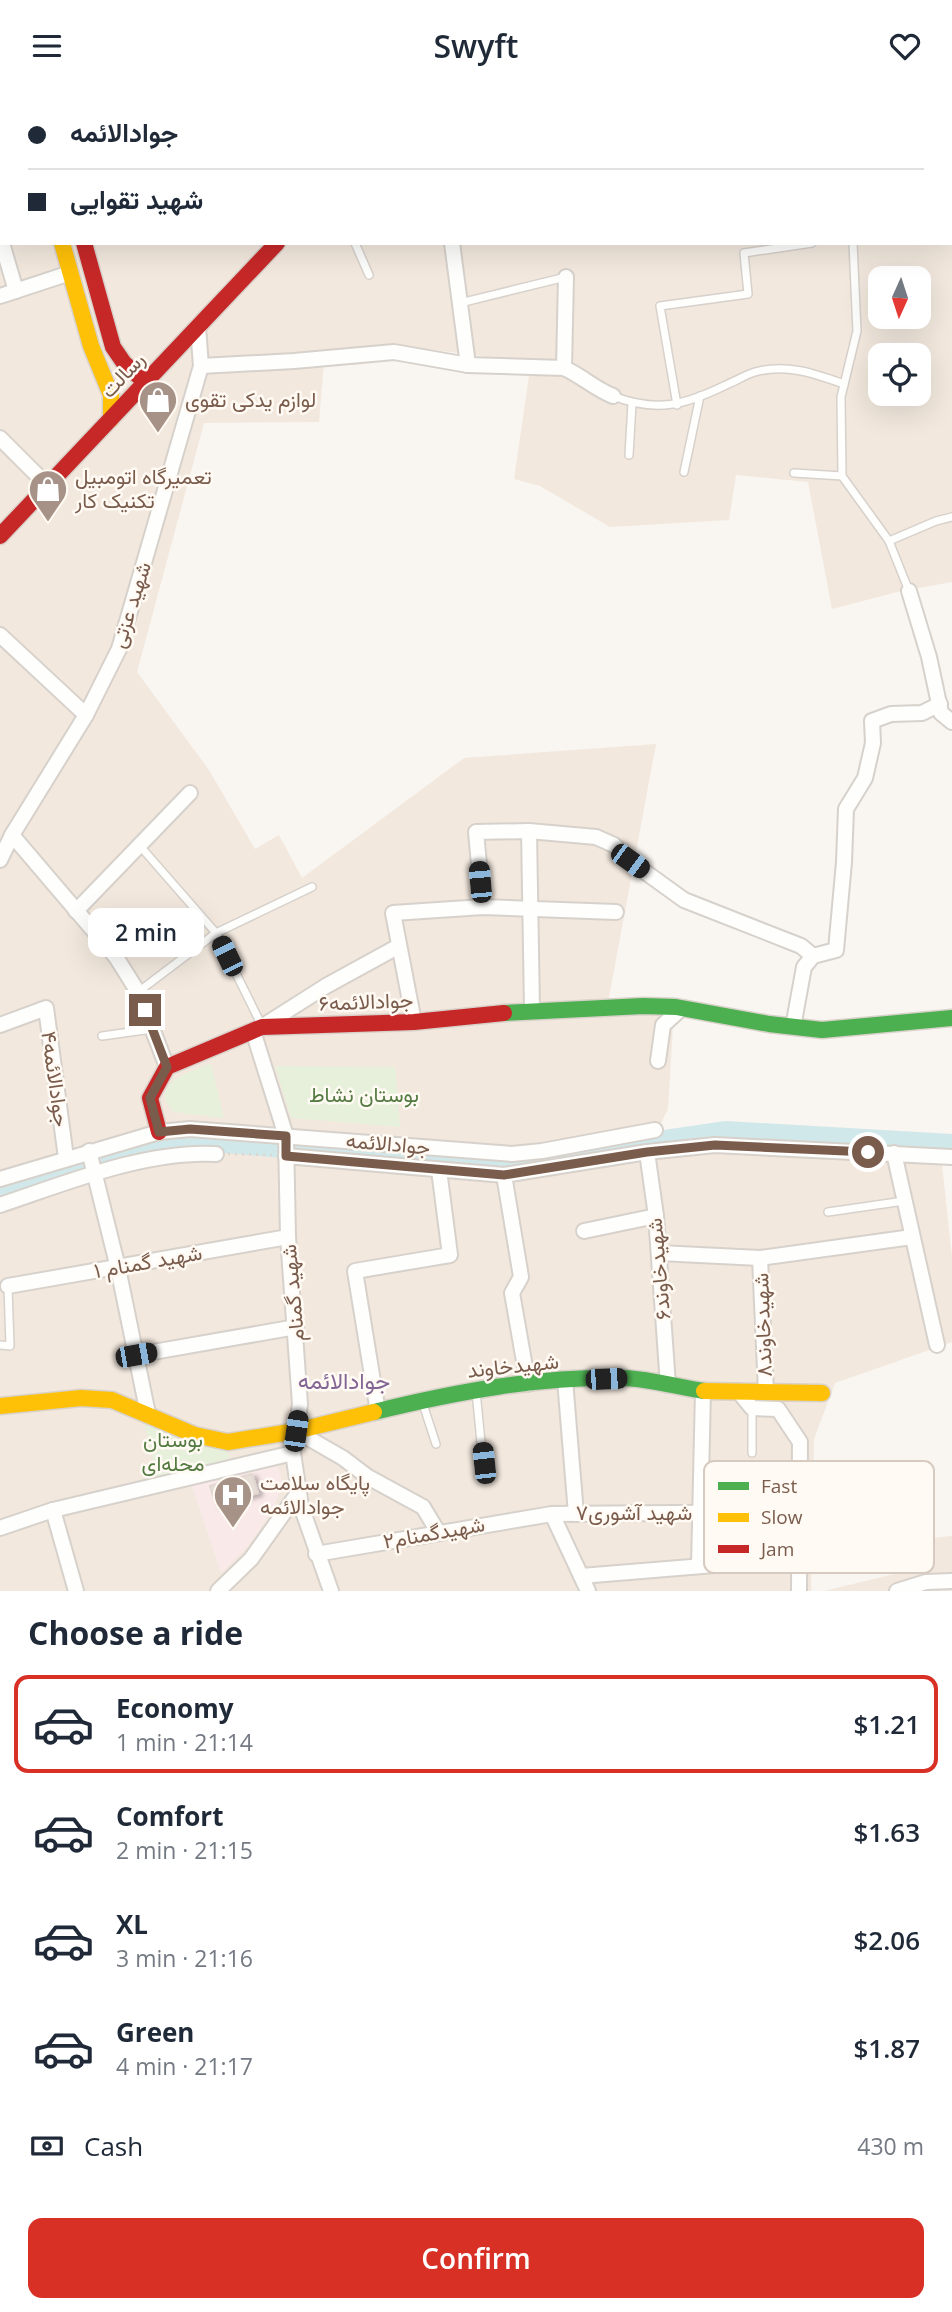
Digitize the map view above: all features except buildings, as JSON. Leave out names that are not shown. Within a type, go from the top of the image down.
[{"type":"street","points":[[3,245],[16,291]]},
{"type":"street","points":[[63,245],[90,347],[111,395],[111,419]]},
{"type":"street","points":[[85,245],[113,347],[124,363],[145,383]]},
{"type":"street","name":"رسالت","points":[[3,527],[48,485],[274,245]]},
{"type":"street","points":[[452,245],[468,365]]},
{"type":"street","points":[[0,296],[90,266]]},
{"type":"street","points":[[564,368],[566,277]]},
{"type":"street","name":"شهید عزتی","points":[[0,860],[12,835],[86,715],[119,649],[201,366],[198,327]]},
{"type":"street","points":[[201,366],[394,352],[468,365],[564,368],[574,372],[593,388],[613,396]]},
{"type":"street","points":[[0,438],[48,485]]},
{"type":"street","points":[[909,591],[942,713],[952,722]]},
{"type":"street","points":[[0,635],[86,715]]},
{"type":"street","points":[[793,1027],[804,967],[813,956],[836,950],[846,809],[865,778],[873,743],[872,721],[891,714],[922,713],[940,704]]},
{"type":"street","points":[[76,911],[190,793]]},
{"type":"street","points":[[483,907],[476,832],[528,831],[596,837],[614,845],[630,861],[684,900],[801,946],[813,956]]},
{"type":"street","points":[[528,831],[531,1010]]},
{"type":"street","points":[[12,835],[116,957],[138,992],[167,1067],[150,1098],[159,1132]]},
{"type":"street","points":[[414,1022],[393,913],[483,907],[616,912]]},
{"type":"street","points":[[257,1029],[326,986],[399,946]]},
{"type":"street","name":"جوادالائمه۶","points":[[167,1067],[257,1029],[414,1022],[531,1010],[643,1006],[682,1008],[821,1030],[952,1018]]},
{"type":"street","name":"جوادالائمه۴","points":[[0,1025],[46,1008],[66,1158]]},
{"type":"street","points":[[658,1061],[663,1025],[682,1008]]},
{"type":"street","name":"شهید گمنام","points":[[257,1029],[286,1136],[288,1237],[300,1404],[293,1453],[300,1499],[316,1554],[331,1591]]},
{"type":"street","name":"جوادالائمه","points":[[0,1179],[159,1132],[190,1129],[512,1154],[655,1130]]},
{"type":"street","name":"جوادالائمه","points":[[286,1156],[504,1175],[647,1152],[715,1145],[952,1157]]},
{"type":"street","points":[[89,1151],[118,1268],[148,1414]]},
{"type":"street","name":"شهیدخاوند۶","points":[[647,1152],[656,1216],[668,1385]]},
{"type":"street","points":[[894,1153],[937,1345]]},
{"type":"street","points":[[0,1205],[95,1173],[174,1155],[216,1154]]},
{"type":"street","points":[[378,1412],[355,1271],[450,1255],[439,1170]]},
{"type":"street","points":[[504,1175],[521,1277],[512,1293],[528,1384]]},
{"type":"street","points":[[584,1231],[656,1216]]},
{"type":"street","name":"شهید گمنام ۱","points":[[8,1286],[288,1237]]},
{"type":"street","points":[[659,1253],[760,1258],[912,1237]]},
{"type":"street","name":"شهیدخاوند۸","points":[[752,1396],[760,1258]]},
{"type":"street","points":[[136,1355],[296,1327]]},
{"type":"street","name":"شهیدخاوند","points":[[0,1406],[91,1398],[112,1400],[209,1440],[228,1442],[296,1431],[476,1390],[565,1380],[626,1378],[752,1396],[822,1393]]},
{"type":"street","points":[[565,1380],[576,1514]]},
{"type":"street","points":[[699,1566],[703,1391]]},
{"type":"street","points":[[752,1396],[778,1409],[800,1441],[800,1461]]},
{"type":"street","points":[[296,1431],[343,1458],[368,1477],[423,1507],[438,1532]]},
{"type":"street","points":[[0,1528],[53,1510],[293,1453]]},
{"type":"street","points":[[218,1591],[251,1559],[300,1499]]},
{"type":"street","points":[[230,1591],[256,1565],[300,1499]]},
{"type":"street","points":[[53,1510],[76,1591]]},
{"type":"street","name":"شهید آشوری۷","points":[[552,1514],[704,1513]]},
{"type":"street","points":[[552,1514],[588,1591]]},
{"type":"street","name":"شهیدگمنام۲","points":[[316,1554],[552,1514]]},
{"type":"street","points":[[581,1576],[704,1566]]},
{"type":"street","points":[[799,1591],[800,1573]]},
{"type":"street","points":[[897,1591],[952,1581]]},
{"type":"lane","points":[[356,245],[369,275]]},
{"type":"lane","points":[[677,405],[660,306],[748,294],[744,253],[762,247],[787,245]]},
{"type":"lane","points":[[853,245],[857,331],[841,397],[842,476],[889,541],[909,591]]},
{"type":"lane","points":[[459,303],[566,277]]},
{"type":"lane","points":[[613,396],[654,407],[677,405],[756,372],[781,369],[808,372],[844,384]]},
{"type":"lane","points":[[684,472],[701,396]]},
{"type":"lane","points":[[629,455],[632,403]]},
{"type":"lane","points":[[794,473],[842,476]]},
{"type":"lane","points":[[889,541],[952,517]]},
{"type":"lane","points":[[140,846],[216,933],[257,1029]]},
{"type":"lane","points":[[138,992],[216,933],[312,887]]},
{"type":"lane","points":[[102,1036],[152,1028]]},
{"type":"lane","points":[[828,1212],[904,1201]]},
{"type":"lane","points":[[0,1345],[10,1346],[8,1286]]},
{"type":"lane","points":[[476,1390],[484,1463]]},
{"type":"lane","points":[[752,1396],[752,1453]]},
{"type":"lane","points":[[421,1401],[436,1444]]},
{"type":"path","points":[[216,1154],[286,1156]]},
{"type":"shaded area","points":[[0,245],[952,245],[952,582],[901,591],[832,609],[808,482],[736,475],[729,520],[610,527],[540,486],[514,479],[531,362],[410,347],[325,351],[319,422],[204,423],[137,672],[209,770],[255,849],[279,835],[302,878],[464,758],[656,744],[607,1008],[674,1009],[668,1109],[647,1152],[839,1152],[942,1164],[952,1257],[952,1342],[835,1383],[814,1439],[814,1461],[704,1461],[704,1573],[811,1573],[811,1591],[0,1591]]},
{"type":"shaded area","name":"پایگاه سلامت جوادالائمه","points":[[276,1460],[283,1485],[271,1512],[249,1545],[221,1573],[191,1483]]},
{"type":"shaded area","points":[[952,1536],[952,1591],[824,1591],[899,1573],[934,1573],[934,1538]]},
{"type":"green space","points":[[211,1064],[224,1118],[174,1112],[166,1103],[165,1094],[168,1087],[183,1075]]},
{"type":"green space","name":"بوستان نشاط","points":[[275,1066],[395,1067],[400,1127],[291,1118]]},
{"type":"green space","name":"بوستان محله‌ای","points":[[143,1419],[227,1448],[230,1460],[158,1478]]},
{"type":"waterway","points":[[0,1194],[100,1161],[192,1138],[444,1160],[521,1163],[725,1133],[952,1146]]},
{"type":"traffic: fast","points":[[504,1013],[643,1006],[676,1007],[769,1024],[822,1030],[952,1018]]},
{"type":"traffic: fast","points":[[374,1412],[467,1392],[592,1378],[654,1381],[704,1391]]},
{"type":"traffic: slow","points":[[63,245],[91,346],[111,395],[111,419]]},
{"type":"traffic: slow","points":[[704,1391],[822,1393]]},
{"type":"traffic: slow","points":[[0,1406],[81,1398],[112,1400],[195,1435],[228,1442],[296,1431],[374,1412]]},
{"type":"traffic: jam","points":[[85,245],[113,347],[124,363],[145,382]]},
{"type":"traffic: jam","points":[[0,536],[275,245]]},
{"type":"traffic: jam","points":[[159,1132],[150,1098],[167,1067],[262,1027],[414,1022],[504,1013]]},
{"type":"place","name":"لوازم یدکی تقوی","points":[[158,434]]},
{"type":"place","name":"تعمیرگاه اتومبیل تکنیک کار","points":[[48,523]]},
{"type":"place","name":"پایگاه سلامت جوادالائمه","points":[[233,1529]]},
{"type":"district","name":"جوادالائمه","points":[[344,1381]]},
{"type":"route","points":[[145,1010],[167,1067],[150,1098],[159,1132],[190,1129],[286,1136],[286,1156],[504,1175],[647,1152],[715,1145],[868,1152]]}]
